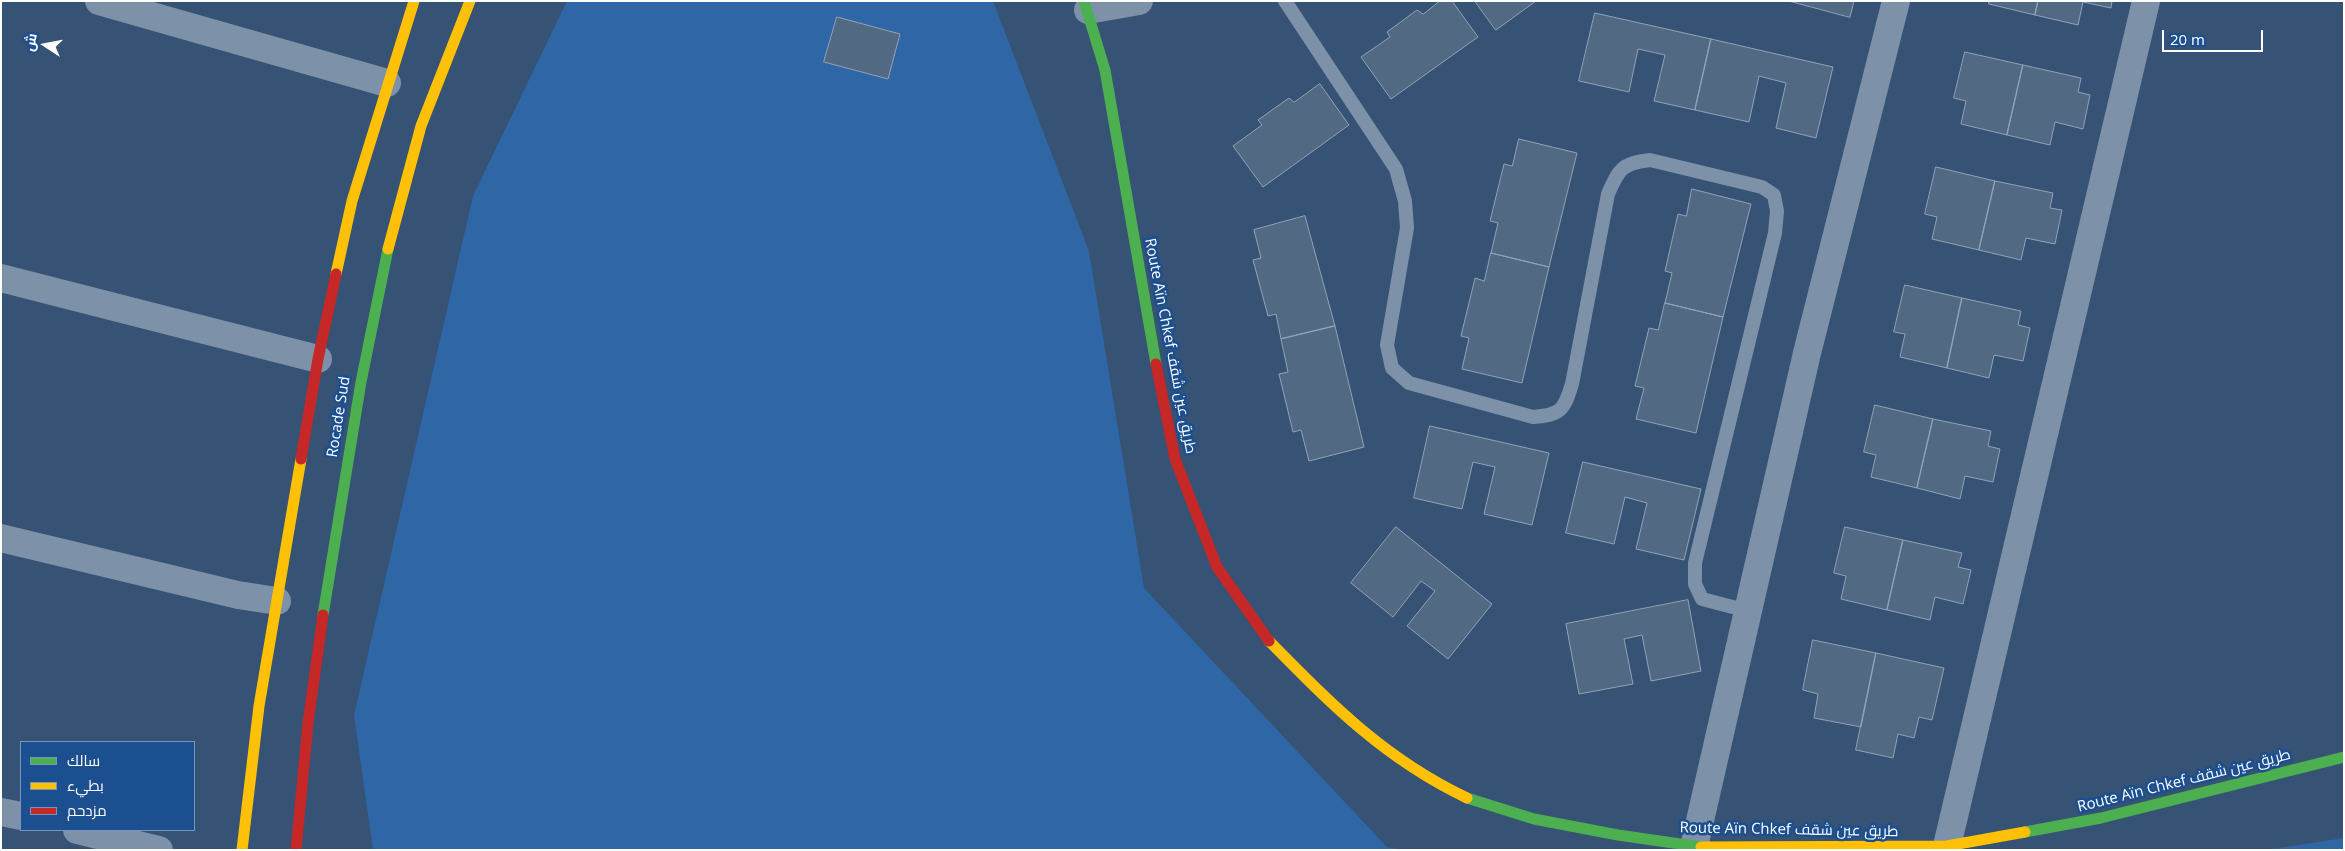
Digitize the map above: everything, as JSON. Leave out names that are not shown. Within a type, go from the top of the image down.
[{"type":"main road","name":"Rocade Sud","points":[[242,850],[259,706],[318,359],[352,202],[387,83],[414,1]]},
{"type":"main road","name":"Rocade Sud","points":[[296,850],[311,707],[329,576],[364,358],[408,168],[444,62],[470,1]]},
{"type":"main road","name":"Route Aïn Chkef طريق عين شقف","points":[[1086,5],[1105,70],[1140,280],[1175,459],[1217,568],[1267,639],[1337,710],[1404,764],[1466,798],[1534,819],[1694,847],[1863,848],[1947,846],[2101,818],[2344,757]]},
{"type":"street","points":[[99,1],[387,83]]},
{"type":"street","points":[[1086,5],[1140,1]]},
{"type":"street","points":[[1694,847],[1807,353],[1896,1]]},
{"type":"street","points":[[1947,846],[2146,1]]},
{"type":"street","points":[[1,278],[318,359]]},
{"type":"street","points":[[1,538],[238,595],[277,601]]},
{"type":"street","points":[[1,812],[20,816]]},
{"type":"street","points":[[81,831],[159,850]]},
{"type":"lane","points":[[1285,1],[1396,169],[1405,201],[1407,228],[1387,345],[1392,368],[1409,384],[1533,417],[1553,416],[1566,405],[1572,384],[1608,194],[1618,172],[1631,162],[1650,160],[1762,187],[1774,195],[1777,211],[1775,233],[1695,563],[1695,584],[1702,600],[1748,611]]},
{"type":"shaded area","points":[[567,1],[993,1],[1089,251],[1144,588],[1387,847],[1401,850],[373,850],[354,715],[473,196]]},
{"type":"shaded area","points":[[2344,838],[2344,850],[2266,850]]},
{"type":"building","points":[[1440,1],[1452,1],[1478,37],[1391,99],[1361,57],[1390,37],[1387,32],[1417,10],[1423,14]]},
{"type":"building","points":[[1475,1],[1536,1],[1496,30]]},
{"type":"building","points":[[1789,1],[1854,1],[1850,17]]},
{"type":"building","points":[[1989,1],[2038,1],[2035,15],[1989,4]]},
{"type":"building","points":[[2038,1],[2112,1],[2111,8],[2083,2],[2078,25],[2035,15]]},
{"type":"building","points":[[1595,13],[1711,39],[1695,110],[1654,101],[1665,55],[1638,49],[1629,92],[1579,81]]},
{"type":"building","points":[[837,17],[900,34],[888,79],[824,62]]},
{"type":"building","points":[[1711,39],[1833,67],[1816,138],[1776,128],[1786,83],[1759,76],[1749,122],[1695,110]]},
{"type":"building","points":[[1965,52],[2023,65],[2007,135],[1961,124],[1966,101],[1954,98]]},
{"type":"building","points":[[2023,65],[2081,78],[2078,92],[2090,95],[2083,129],[2055,122],[2050,145],[2007,135]]},
{"type":"building","points":[[1320,84],[1349,125],[1263,187],[1233,146],[1262,125],[1258,120],[1289,98],[1294,102]]},
{"type":"building","points":[[1519,139],[1577,153],[1549,267],[1491,253],[1498,223],[1490,221],[1504,164],[1512,166]]},
{"type":"building","points":[[1936,167],[1995,181],[1979,250],[1932,239],[1937,217],[1925,214]]},
{"type":"building","points":[[1995,181],[2053,193],[2050,208],[2062,210],[2055,244],[2026,238],[2021,260],[1979,250]]},
{"type":"building","points":[[1692,189],[1751,204],[1723,317],[1665,303],[1672,273],[1665,271],[1678,214],[1686,216]]},
{"type":"building","points":[[1305,216],[1335,326],[1281,339],[1276,314],[1268,316],[1253,260],[1261,258],[1254,230]]},
{"type":"building","points":[[1491,253],[1549,267],[1522,383],[1462,369],[1469,338],[1461,336],[1475,278],[1484,281]]},
{"type":"building","points":[[1905,285],[1962,298],[1947,368],[1900,357],[1905,334],[1894,332]]},
{"type":"building","points":[[1962,298],[2021,311],[2018,325],[2030,328],[2023,361],[1994,355],[1989,378],[1947,368]]},
{"type":"building","points":[[1665,303],[1723,317],[1696,433],[1636,419],[1644,388],[1635,386],[1649,328],[1658,330]]},
{"type":"building","points":[[1335,326],[1364,447],[1309,461],[1301,430],[1293,432],[1279,374],[1288,372],[1281,339]]},
{"type":"building","points":[[1875,405],[1933,419],[1917,488],[1871,477],[1876,455],[1864,452]]},
{"type":"building","points":[[1933,419],[1991,431],[1988,446],[2000,449],[1993,482],[1965,476],[1960,499],[1917,488]]},
{"type":"building","points":[[1430,426],[1549,453],[1532,525],[1484,514],[1495,467],[1473,462],[1462,509],[1414,498]]},
{"type":"building","points":[[1583,462],[1701,489],[1684,560],[1636,549],[1647,503],[1625,497],[1614,544],[1566,533]]},
{"type":"building","points":[[1396,527],[1492,604],[1448,659],[1407,626],[1435,591],[1421,581],[1393,617],[1351,583]]},
{"type":"building","points":[[1845,527],[1903,540],[1887,610],[1841,599],[1846,576],[1834,573]]},
{"type":"building","points":[[1903,540],[1962,553],[1958,567],[1971,570],[1963,604],[1935,597],[1930,620],[1887,610]]},
{"type":"building","points":[[1688,600],[1701,671],[1651,681],[1642,635],[1624,639],[1633,684],[1579,694],[1566,624]]},
{"type":"building","points":[[1813,640],[1876,653],[1861,727],[1814,718],[1818,694],[1803,690]]},
{"type":"building","points":[[1876,653],[1944,668],[1932,720],[1919,717],[1914,738],[1898,734],[1893,758],[1856,750]]},
{"type":"traffic: fast","points":[[1084,1],[1105,70],[1156,364]]},
{"type":"traffic: fast","points":[[323,615],[361,382],[388,249]]},
{"type":"traffic: fast","points":[[2025,832],[2101,818],[2344,757]]},
{"type":"traffic: fast","points":[[1467,798],[1534,819],[1618,835],[1701,847]]},
{"type":"traffic: slow","points":[[336,274],[352,201],[414,1]]},
{"type":"traffic: slow","points":[[388,249],[421,126],[470,1]]},
{"type":"traffic: slow","points":[[242,850],[259,706],[301,459]]},
{"type":"traffic: slow","points":[[1269,641],[1361,729],[1410,766],[1467,798]]},
{"type":"traffic: slow","points":[[1701,847],[1947,846],[2025,832]]},
{"type":"traffic: jam","points":[[301,459],[318,359],[336,274]]},
{"type":"traffic: jam","points":[[1156,364],[1175,459],[1217,567],[1269,641]]},
{"type":"traffic: jam","points":[[296,850],[308,723],[323,615]]}]
